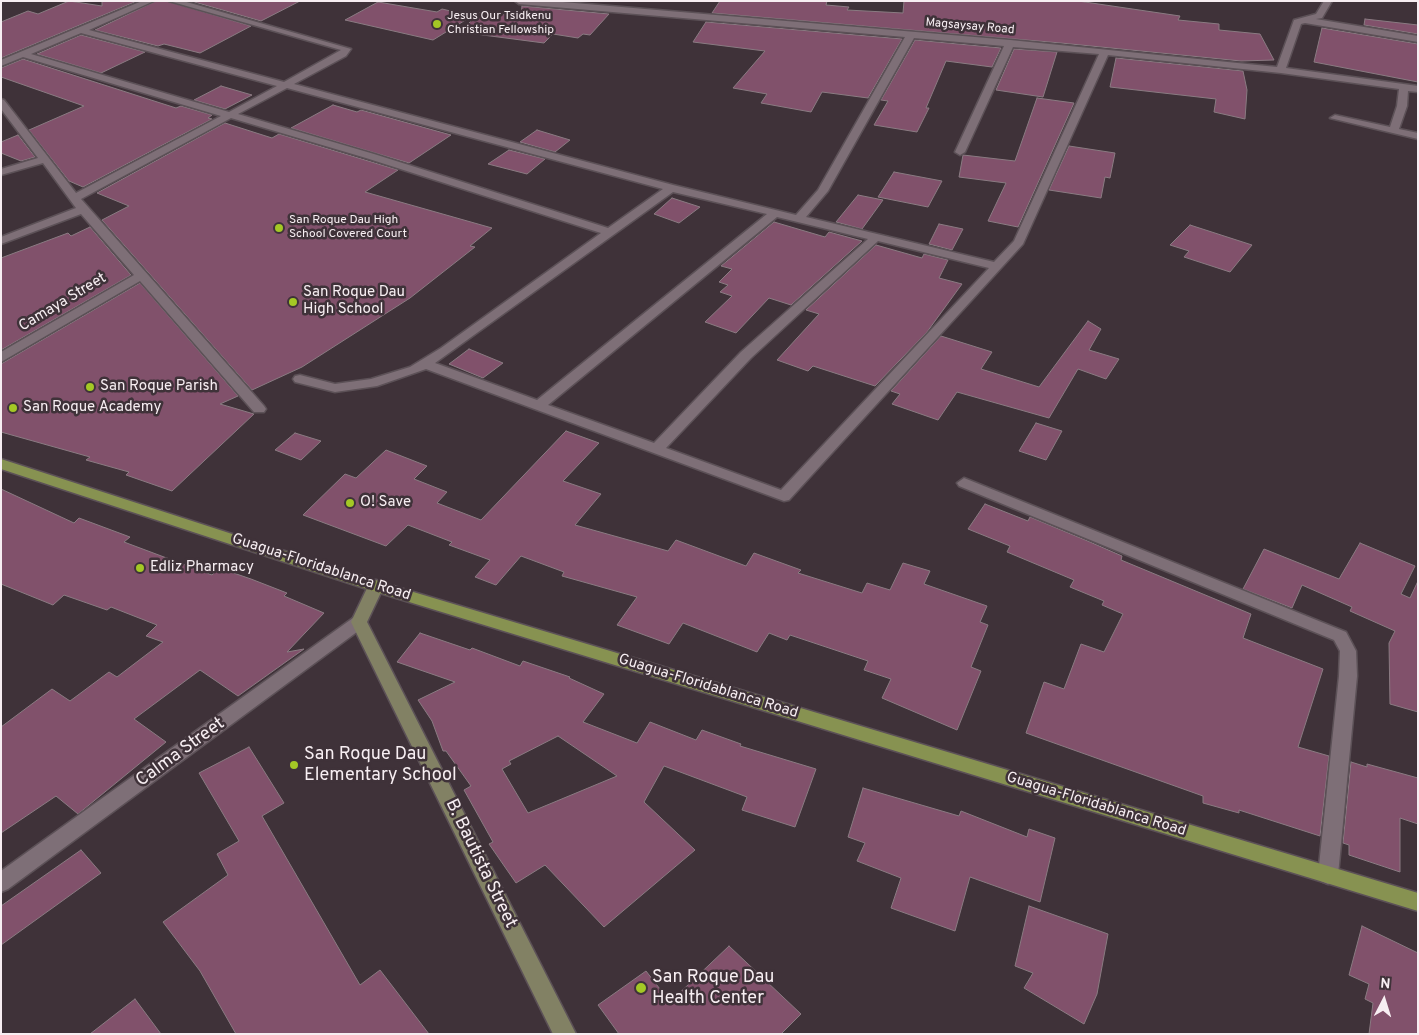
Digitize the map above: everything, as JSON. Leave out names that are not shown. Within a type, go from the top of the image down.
[{"type":"main road","name":"Guagua-Floridablanca Road","points":[[3,466],[376,586],[1418,902]]},
{"type":"street","points":[[1,63],[25,55],[150,1]]},
{"type":"street","points":[[75,198],[343,54],[347,49],[172,1]]},
{"type":"street","name":"Magsaysay Road","points":[[519,1],[1105,52],[1281,70],[1418,89]]},
{"type":"street","points":[[1281,70],[1297,22],[1319,16],[1328,1]]},
{"type":"street","points":[[1305,20],[1418,39]]},
{"type":"street","points":[[80,30],[671,188],[996,266]]},
{"type":"street","points":[[798,219],[823,191],[911,35]]},
{"type":"street","points":[[960,152],[1010,43]]},
{"type":"street","points":[[424,364],[784,496],[1019,242],[1105,52]]},
{"type":"street","points":[[25,55],[370,156],[611,233]]},
{"type":"street","points":[[1394,130],[1402,106],[1404,87]]},
{"type":"street","points":[[4,108],[46,159],[83,209],[259,409]]},
{"type":"street","points":[[1335,118],[1418,136]]},
{"type":"street","points":[[1,172],[46,159]]},
{"type":"street","points":[[300,379],[335,388],[372,383],[414,370],[446,351],[671,188]]},
{"type":"street","points":[[1,241],[83,209]]},
{"type":"street","points":[[538,406],[775,213]]},
{"type":"street","points":[[656,449],[746,356],[876,237]]},
{"type":"street","name":"Camaya Street","points":[[1,358],[142,275]]},
{"type":"street","points":[[964,483],[1340,636],[1348,651],[1348,676],[1328,875]]},
{"type":"street","points":[[359,622],[376,586]]},
{"type":"street","name":"Calma Street","points":[[1,883],[359,622]]},
{"type":"street","name":"B. Bautista Street","points":[[359,622],[565,1034]]},
{"type":"building","points":[[69,1],[102,6],[102,1],[137,1],[1,58],[1,22],[28,11],[38,14]]},
{"type":"building","points":[[156,1],[167,1],[251,26],[200,53],[164,44],[158,46],[95,30]]},
{"type":"building","points":[[191,1],[300,1],[261,21]]},
{"type":"building","points":[[720,1],[827,1],[826,5],[849,7],[847,10],[903,13],[904,1],[1078,1],[1180,16],[1178,20],[1219,24],[1219,30],[1260,34],[1274,60],[1241,61],[1061,43],[712,13]]},
{"type":"building","points":[[378,2],[437,12],[442,9],[472,16],[433,40],[345,20]]},
{"type":"building","points":[[522,6],[609,14],[590,35],[583,34],[578,38],[553,34],[544,43],[460,32],[480,12],[521,16]]},
{"type":"building","points":[[1365,19],[1418,25],[1418,34],[1364,25]]},
{"type":"building","points":[[706,22],[902,39],[868,98],[822,92],[811,112],[761,103],[767,94],[733,88],[765,51],[693,42]]},
{"type":"building","points":[[1322,28],[1418,44],[1418,82],[1314,62]]},
{"type":"building","points":[[81,35],[145,52],[101,73],[37,54]]},
{"type":"building","points":[[915,40],[1001,48],[992,67],[946,61],[926,108],[929,108],[917,132],[874,125],[888,101],[881,100]]},
{"type":"building","points":[[1014,49],[1057,52],[1043,97],[996,90]]},
{"type":"building","points":[[1116,58],[1243,71],[1247,90],[1245,119],[1214,112],[1216,99],[1110,87]]},
{"type":"building","points":[[23,59],[176,108],[181,106],[212,115],[208,118],[212,119],[83,187],[69,181],[29,130],[84,106],[1,77],[1,68]]},
{"type":"building","points":[[221,86],[252,95],[225,109],[194,100]]},
{"type":"building","points":[[1037,98],[1074,103],[1018,227],[988,221],[1006,183],[959,177],[963,155],[1015,161]]},
{"type":"building","points":[[333,105],[357,112],[361,110],[451,135],[409,163],[291,128]]},
{"type":"building","name":"San Roque Dau High School","points":[[225,123],[272,138],[279,134],[398,170],[365,192],[492,228],[470,246],[475,247],[410,298],[302,367],[252,390],[102,220],[129,206],[97,193]]},
{"type":"building","points":[[537,130],[570,140],[555,152],[520,142]]},
{"type":"building","points":[[18,135],[35,157],[21,161],[1,153],[1,142]]},
{"type":"building","points":[[1069,146],[1115,153],[1110,178],[1105,177],[1101,198],[1049,190]]},
{"type":"building","points":[[509,150],[545,159],[527,174],[488,164]]},
{"type":"building","points":[[894,172],[942,181],[928,207],[878,197]]},
{"type":"building","points":[[858,195],[883,200],[862,229],[836,222]]},
{"type":"building","points":[[672,198],[700,207],[679,223],[654,214]]},
{"type":"building","points":[[774,222],[825,237],[829,232],[862,241],[791,305],[769,298],[736,333],[705,322],[732,296],[720,292],[728,285],[719,282],[732,269],[721,266]]},
{"type":"building","points":[[939,224],[963,229],[952,250],[929,244]]},
{"type":"building","points":[[1190,225],[1252,245],[1230,272],[1184,257],[1189,251],[1170,245]]},
{"type":"building","points":[[90,227],[131,275],[1,350],[1,258],[68,233],[71,236]]},
{"type":"building","points":[[876,245],[922,258],[924,254],[948,260],[939,278],[962,284],[927,332],[875,386],[813,366],[808,371],[777,360],[819,314],[806,310]]},
{"type":"building","points":[[140,283],[238,396],[220,404],[254,414],[172,491],[126,475],[129,472],[86,460],[90,457],[1,432],[1,364]]},
{"type":"building","points":[[1088,321],[1101,329],[1089,350],[1119,359],[1106,379],[1078,369],[1049,418],[957,392],[938,420],[892,404],[900,394],[891,391],[941,336],[992,352],[981,369],[1039,387]]},
{"type":"building","points":[[469,349],[503,363],[483,378],[449,364]]},
{"type":"building","points":[[1036,423],[1062,431],[1046,460],[1019,451]]},
{"type":"building","points":[[566,431],[599,443],[563,481],[601,494],[575,525],[668,551],[676,540],[746,566],[754,553],[801,570],[798,573],[862,593],[867,583],[890,590],[903,563],[930,571],[924,584],[987,606],[980,622],[988,625],[971,667],[981,671],[957,730],[882,698],[891,679],[864,670],[868,661],[790,635],[787,640],[769,633],[757,652],[683,623],[669,644],[617,625],[637,597],[562,576],[564,572],[521,556],[496,585],[475,577],[490,560],[449,545],[452,542],[408,525],[386,546],[303,515],[345,474],[356,478],[386,450],[427,466],[414,479],[447,492],[437,503],[481,520]]},
{"type":"building","points":[[295,433],[321,441],[301,460],[275,450]]},
{"type":"building","points":[[1,489],[74,523],[79,518],[130,537],[124,542],[212,575],[219,568],[251,579],[287,593],[284,596],[324,613],[287,652],[304,649],[238,696],[200,670],[134,719],[166,742],[78,814],[56,796],[1,833],[1,727],[52,689],[70,701],[109,672],[117,677],[163,642],[146,636],[157,625],[111,607],[107,610],[64,595],[53,605],[1,584]]},
{"type":"building","points":[[985,504],[1028,521],[1030,517],[1122,556],[1121,560],[1251,614],[1243,638],[1323,669],[1298,747],[1329,756],[1320,836],[1239,810],[1239,813],[1203,803],[1203,796],[1026,733],[1044,682],[1064,689],[1081,644],[1104,652],[1123,614],[1102,605],[1104,601],[1070,587],[1074,580],[1007,552],[1010,546],[968,529]]},
{"type":"building","points":[[1360,543],[1415,566],[1401,594],[1410,598],[1418,581],[1418,712],[1390,704],[1389,643],[1395,631],[1350,611],[1352,607],[1302,585],[1292,608],[1243,589],[1264,549],[1339,579]]},
{"type":"building","points":[[420,633],[470,650],[472,648],[520,666],[523,661],[570,677],[604,694],[583,722],[637,743],[650,722],[696,740],[702,730],[741,744],[740,746],[816,769],[795,827],[742,810],[747,797],[664,766],[644,802],[695,850],[604,927],[545,865],[516,883],[489,844],[493,842],[464,790],[471,786],[446,751],[443,751],[432,721],[418,700],[455,682],[397,662]],"holes":[[[558,736],[617,776],[528,813],[502,769],[511,764],[509,761]]]},
{"type":"building","points":[[249,747],[284,803],[262,816],[360,985],[380,970],[429,1034],[236,1034],[200,971],[163,922],[228,875],[217,854],[239,841],[199,773]]},
{"type":"building","points":[[1351,762],[1367,767],[1367,764],[1418,778],[1418,824],[1400,818],[1400,872],[1349,855],[1349,845],[1343,843]]},
{"type":"building","points":[[863,788],[959,816],[961,811],[1027,837],[1029,829],[1055,838],[1040,902],[970,877],[955,931],[891,908],[901,878],[857,861],[865,843],[848,837]]},
{"type":"building","points":[[81,850],[101,873],[1,945],[1,906]]},
{"type":"building","points":[[1029,906],[1108,934],[1097,994],[1084,1024],[1024,988],[1033,973],[1015,966]]},
{"type":"building","points":[[1362,926],[1418,953],[1418,1034],[1369,1034],[1373,1003],[1365,999],[1369,984],[1349,975]]},
{"type":"building","points":[[729,946],[801,1014],[781,1034],[619,1034],[598,1005],[646,971],[670,1002]]},
{"type":"building","points":[[135,999],[161,1034],[90,1034]]},
{"type":"place","name":"Jesus Our Tsidkenu Christian Fellowship","points":[[437,24]]},
{"type":"place","name":"San Roque Dau High School Covered Court","points":[[279,228]]},
{"type":"place","name":"San Roque Dau High School","points":[[293,302]]},
{"type":"place","name":"San Roque Parish","points":[[90,387]]},
{"type":"place","name":"San Roque Academy","points":[[13,408]]},
{"type":"place","name":"O! Save","points":[[350,503]]},
{"type":"place","name":"Edliz Pharmacy","points":[[140,568]]},
{"type":"place","name":"San Roque Dau Elementary School","points":[[294,765]]},
{"type":"place","name":"San Roque Dau Health Center","points":[[641,988]]}]
